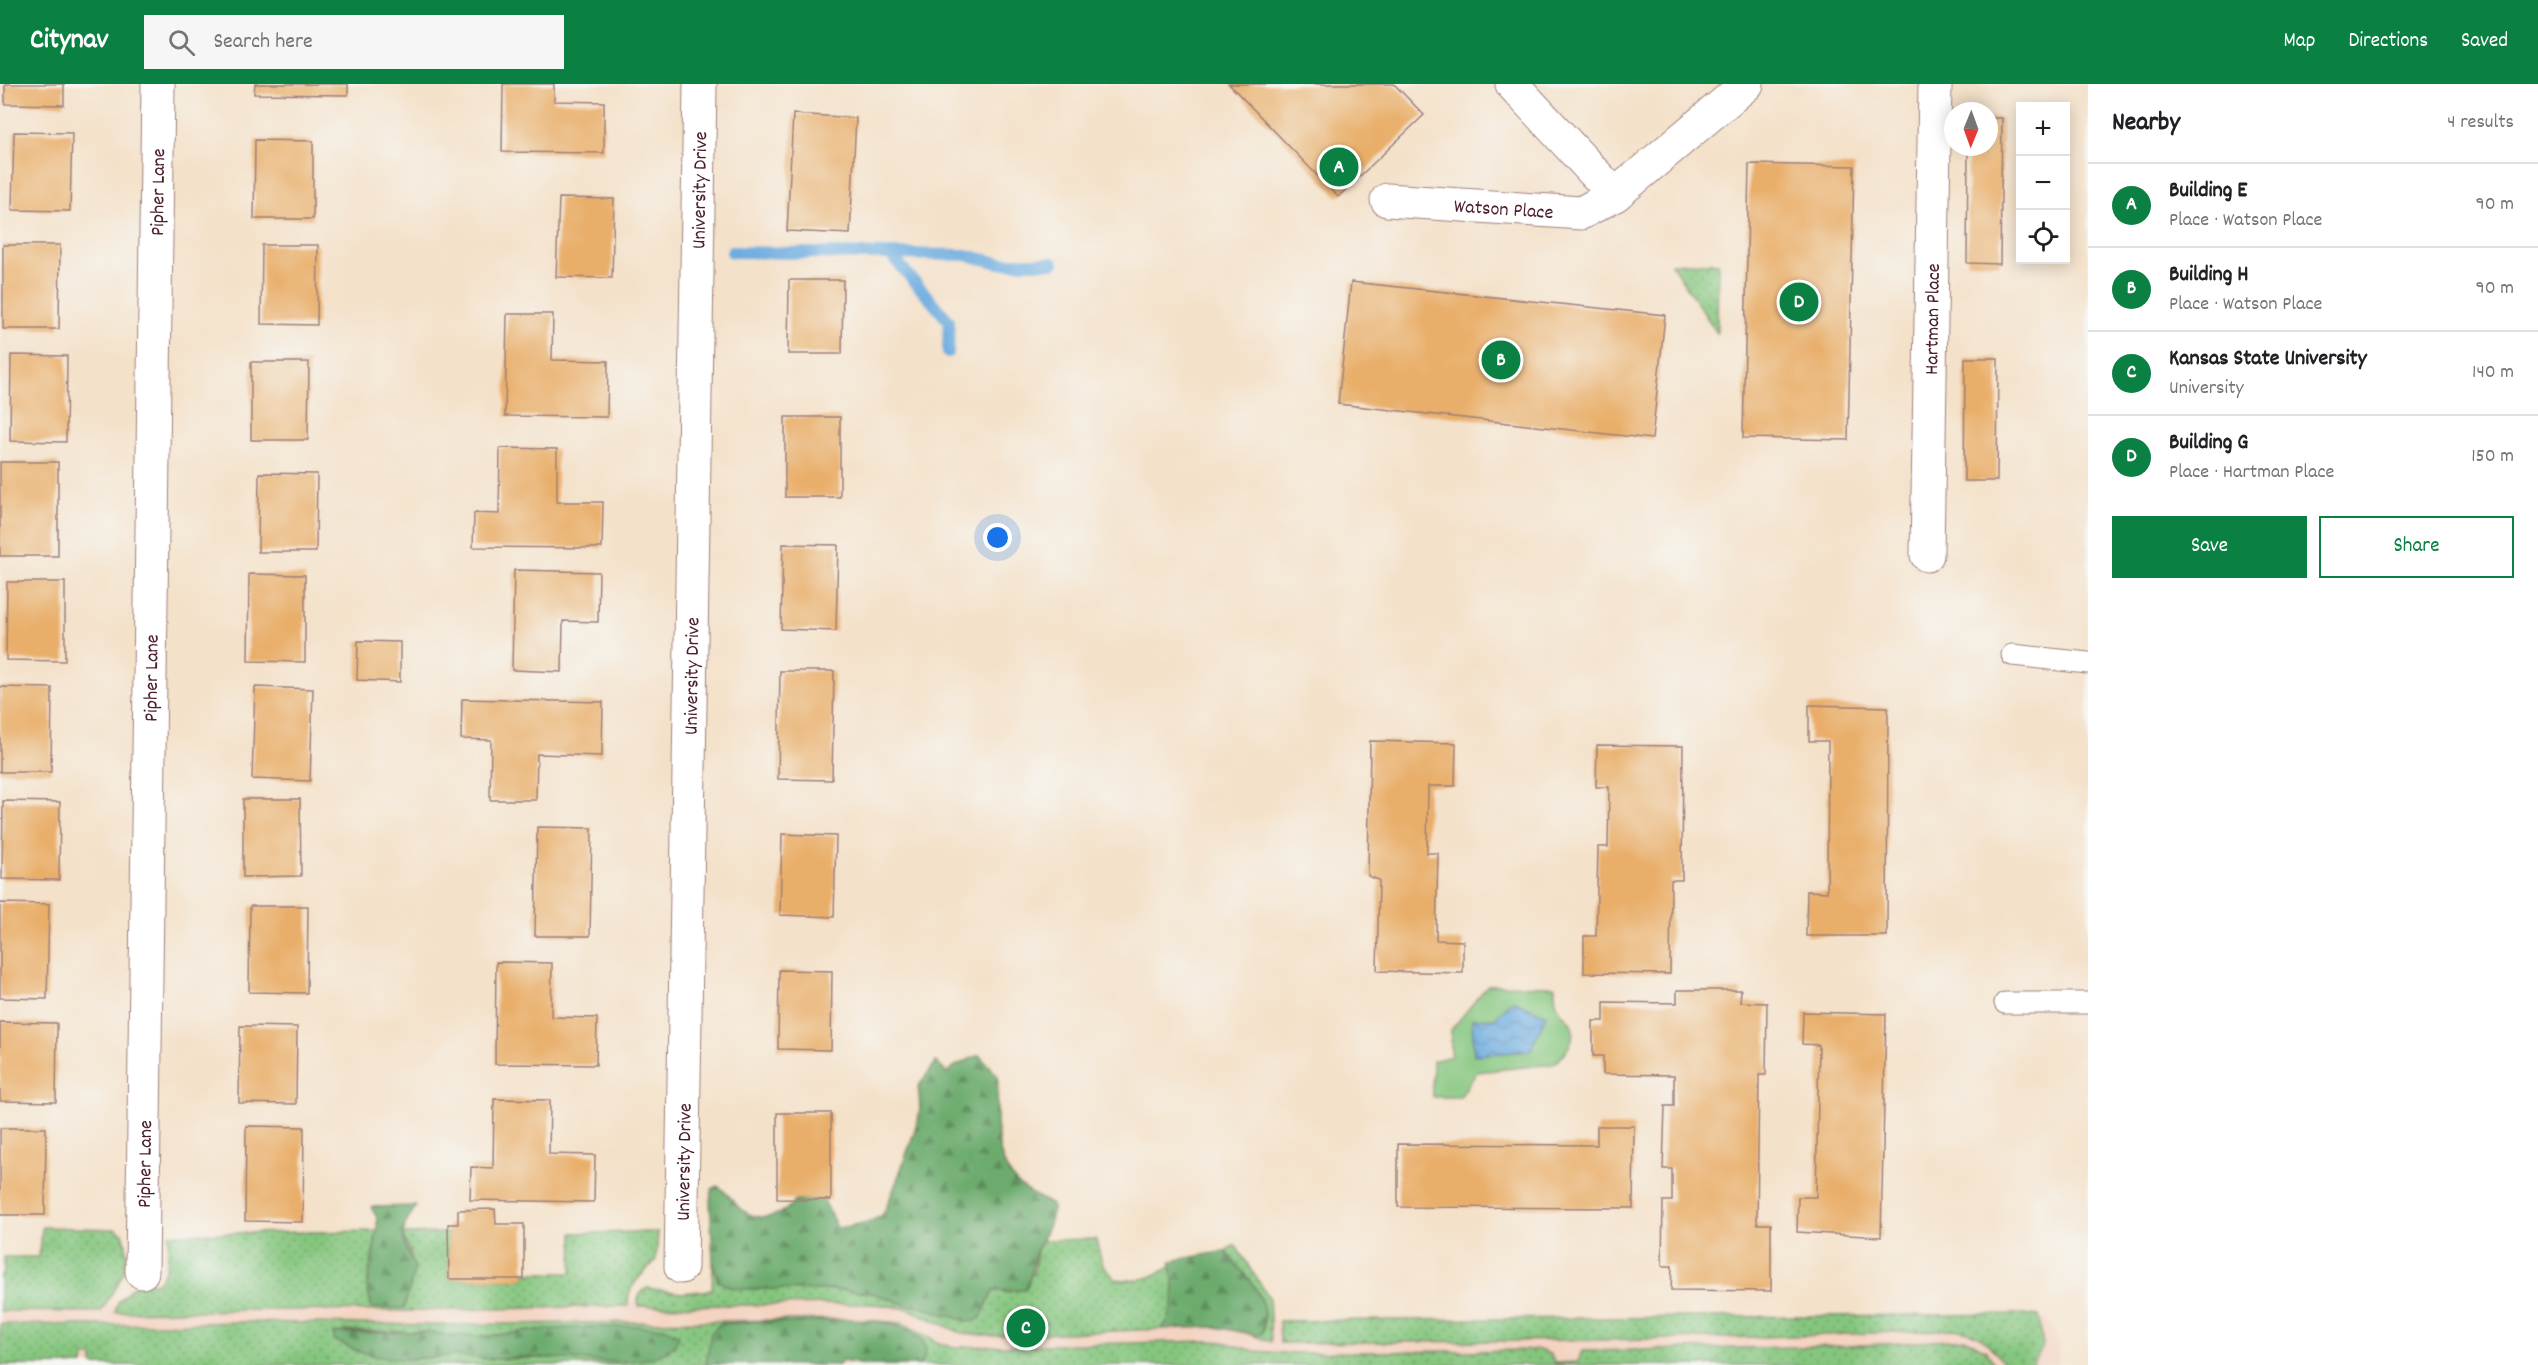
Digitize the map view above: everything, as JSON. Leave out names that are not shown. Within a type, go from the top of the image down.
[{"type":"street","name":"Pipher Lane","points":[[142,1272],[158,84]]},
{"type":"street","name":"University Drive","points":[[681,1267],[700,84]]},
{"type":"street","points":[[1512,84],[1615,195]]},
{"type":"street","name":"Watson Place","points":[[1387,200],[1581,213],[1615,195],[1747,84]]},
{"type":"street","name":"Hartman Place","points":[[1927,555],[1935,84]]},
{"type":"lane","points":[[2012,655],[2088,663]]},
{"type":"lane","points":[[2005,1003],[2088,1003]]},
{"type":"shaded area","points":[[961,1298],[1269,1320],[2024,1314],[2037,1315],[2051,1324],[2059,1344],[2058,1365],[0,1365],[0,1303],[251,1305]]},
{"type":"green space","points":[[1671,263],[1718,263],[1717,333]]},
{"type":"green space","points":[[1488,985],[1555,986],[1558,1007],[1570,1021],[1573,1029],[1569,1047],[1553,1064],[1477,1072],[1460,1097],[1432,1097],[1433,1061],[1451,1056],[1451,1030]]},
{"type":"green space","points":[[979,1055],[998,1076],[998,1134],[1004,1163],[1010,1175],[1020,1186],[1052,1205],[1049,1223],[1037,1249],[1030,1280],[1025,1290],[993,1291],[980,1319],[970,1322],[873,1293],[843,1290],[743,1289],[731,1288],[718,1281],[713,1262],[710,1200],[712,1189],[717,1186],[745,1212],[759,1217],[780,1213],[797,1199],[824,1200],[837,1228],[878,1218],[890,1199],[917,1122],[920,1108],[918,1087],[936,1062],[947,1073],[955,1066]]},
{"type":"green space","points":[[416,1206],[406,1222],[403,1234],[405,1246],[415,1268],[404,1308],[372,1308],[367,1288],[377,1231],[377,1218],[371,1207]]},
{"type":"green space","points":[[42,1227],[116,1229],[123,1233],[127,1257],[125,1267],[118,1284],[101,1312],[0,1311],[0,1277],[4,1271],[4,1257],[39,1257]]},
{"type":"green space","points":[[377,1231],[367,1288],[372,1308],[392,1305],[405,1294],[410,1286],[413,1267],[403,1234],[449,1233],[449,1279],[524,1279],[524,1273],[572,1273],[573,1233],[658,1232],[656,1260],[633,1286],[628,1298],[628,1306],[406,1311],[115,1312],[118,1302],[138,1281],[156,1283],[161,1278],[166,1267],[169,1234]]},
{"type":"green space","points":[[1096,1239],[1102,1263],[1115,1279],[1144,1279],[1171,1267],[1174,1283],[1173,1308],[1162,1329],[993,1336],[961,1333],[909,1309],[875,1304],[639,1306],[638,1303],[642,1291],[647,1288],[682,1293],[712,1290],[713,1262],[718,1281],[743,1289],[843,1290],[873,1293],[970,1322],[985,1309],[993,1291],[1010,1292],[1034,1272],[1037,1249],[1043,1240]]},
{"type":"green space","points":[[1235,1245],[1269,1297],[1271,1342],[1246,1333],[1256,1335],[1263,1331],[1263,1307],[1260,1296],[1248,1278],[1225,1251]]},
{"type":"green space","points":[[1225,1251],[1250,1280],[1259,1296],[1264,1316],[1261,1334],[1216,1327],[1162,1329],[1173,1305],[1174,1287],[1170,1261]]},
{"type":"green space","points":[[2024,1314],[2039,1316],[2043,1345],[2033,1365],[2006,1365],[1990,1345],[1979,1337],[1954,1329],[1704,1338],[1280,1343],[1279,1321]]},
{"type":"green space","points":[[849,1319],[720,1324],[711,1334],[706,1363],[708,1365],[93,1365],[93,1357],[84,1357],[83,1365],[0,1365],[0,1324],[108,1325],[245,1322],[433,1325]],"holes":[[[594,1327],[643,1327],[661,1355],[623,1361],[460,1356],[387,1358],[367,1354],[347,1346],[335,1340],[333,1334],[345,1331],[429,1332],[453,1336],[488,1336]]]},
{"type":"green space","points":[[849,1319],[888,1324],[915,1334],[923,1342],[926,1352],[920,1365],[865,1365],[843,1361],[838,1365],[706,1364],[711,1333],[720,1324]]},
{"type":"green space","points":[[866,1320],[903,1323],[941,1344],[953,1347],[1208,1341],[1224,1342],[1254,1351],[1286,1353],[1539,1350],[1550,1354],[1555,1363],[1578,1362],[1582,1351],[1848,1346],[1966,1339],[1986,1350],[1995,1365],[920,1365],[925,1353],[924,1344],[919,1336],[899,1326]]},
{"type":"green space","points":[[634,1326],[665,1328],[679,1335],[669,1350],[658,1356],[611,1362],[525,1357],[387,1358],[367,1354],[347,1346],[335,1340],[333,1333],[429,1332],[453,1336],[488,1336],[549,1329]]},
{"type":"water","points":[[1512,1000],[1546,1015],[1530,1051],[1474,1055],[1472,1019],[1495,1018]]},
{"type":"building","points":[[5,84],[64,84],[64,105],[5,104]]},
{"type":"building","points":[[255,84],[348,84],[348,95],[254,94]]},
{"type":"building","points":[[503,84],[554,84],[554,101],[604,102],[604,153],[502,152]]},
{"type":"building","points":[[1229,84],[1394,84],[1424,115],[1338,197]]},
{"type":"building","points":[[793,114],[856,118],[850,234],[787,231]]},
{"type":"building","points":[[1998,118],[2002,118],[2000,264],[1967,263],[1968,156],[1998,156]]},
{"type":"building","points":[[14,132],[72,133],[70,211],[12,210]]},
{"type":"building","points":[[255,140],[313,141],[313,219],[254,219]]},
{"type":"building","points":[[1749,164],[1854,166],[1848,440],[1743,438]]},
{"type":"building","points":[[559,198],[614,199],[612,278],[556,277]]},
{"type":"building","points":[[3,245],[60,245],[59,329],[3,329]]},
{"type":"building","points":[[262,245],[318,245],[317,325],[261,324]]},
{"type":"building","points":[[789,280],[843,280],[842,354],[788,354]]},
{"type":"building","points":[[1351,282],[1665,315],[1652,439],[1338,404]]},
{"type":"building","points":[[507,314],[553,314],[552,360],[608,361],[607,417],[505,416]]},
{"type":"building","points":[[11,355],[67,356],[66,442],[10,441]]},
{"type":"building","points":[[1965,358],[1998,358],[1997,481],[1964,481]]},
{"type":"building","points":[[251,362],[309,362],[308,440],[251,440]]},
{"type":"building","points":[[785,417],[840,417],[840,497],[785,497]]},
{"type":"building","points":[[500,448],[557,449],[557,502],[603,502],[602,548],[473,547],[474,513],[499,514]]},
{"type":"building","points":[[0,462],[58,462],[58,556],[0,556]]},
{"type":"building","points":[[259,473],[317,474],[316,552],[258,552]]},
{"type":"building","points":[[783,544],[838,545],[836,631],[781,629]]},
{"type":"building","points":[[514,570],[599,572],[598,622],[563,621],[562,672],[512,670]]},
{"type":"building","points":[[249,574],[305,575],[305,662],[248,661]]},
{"type":"building","points":[[7,582],[65,582],[65,661],[6,660]]},
{"type":"building","points":[[358,641],[400,642],[400,682],[357,680]]},
{"type":"building","points":[[780,671],[834,671],[832,780],[778,779]]},
{"type":"building","points":[[0,687],[52,688],[51,772],[0,772]]},
{"type":"building","points":[[255,687],[313,689],[310,781],[252,779]]},
{"type":"building","points":[[462,699],[603,702],[602,756],[537,754],[536,800],[490,800],[491,740],[461,739]]},
{"type":"building","points":[[1809,705],[1888,707],[1887,936],[1806,936],[1807,891],[1827,892],[1828,741],[1809,741]]},
{"type":"building","points":[[1370,741],[1456,743],[1455,786],[1428,786],[1427,853],[1438,853],[1436,940],[1463,941],[1463,973],[1377,971],[1379,880],[1368,876]]},
{"type":"building","points":[[1597,745],[1683,746],[1682,880],[1671,880],[1670,974],[1584,973],[1584,936],[1596,936],[1598,847],[1608,847],[1609,787],[1596,787]]},
{"type":"building","points":[[243,799],[300,799],[301,876],[243,877]]},
{"type":"building","points":[[3,801],[60,802],[59,880],[2,879]]},
{"type":"building","points":[[537,827],[592,828],[590,936],[535,936]]},
{"type":"building","points":[[782,834],[836,836],[834,917],[780,915]]},
{"type":"building","points":[[0,903],[49,904],[47,999],[0,998]]},
{"type":"building","points":[[250,906],[308,906],[307,993],[249,992]]},
{"type":"building","points":[[496,962],[552,963],[551,1017],[597,1018],[596,1065],[495,1064]]},
{"type":"building","points":[[779,970],[832,971],[831,1050],[778,1049]]},
{"type":"building","points":[[1677,990],[1741,990],[1740,1002],[1767,1003],[1766,1075],[1759,1075],[1757,1224],[1771,1224],[1771,1291],[1671,1290],[1672,1266],[1662,1266],[1663,1201],[1672,1201],[1672,1169],[1663,1169],[1665,1106],[1674,1106],[1674,1075],[1603,1074],[1603,1056],[1593,1056],[1593,1021],[1604,1021],[1604,1002],[1677,1003]]},
{"type":"building","points":[[1803,1012],[1886,1014],[1881,1237],[1797,1232],[1798,1197],[1816,1197],[1819,1045],[1802,1044]]},
{"type":"building","points":[[0,1022],[57,1023],[56,1102],[0,1101]]},
{"type":"building","points":[[240,1026],[297,1027],[296,1104],[239,1103]]},
{"type":"building","points":[[494,1099],[550,1100],[549,1154],[595,1155],[594,1202],[470,1200],[471,1167],[493,1168]]},
{"type":"building","points":[[777,1113],[831,1113],[831,1200],[777,1199]]},
{"type":"building","points":[[246,1126],[304,1127],[303,1222],[245,1221]]},
{"type":"building","points":[[1597,1126],[1634,1126],[1633,1208],[1398,1207],[1398,1144],[1597,1145]]},
{"type":"building","points":[[0,1128],[46,1128],[45,1215],[0,1215]]},
{"type":"building","points":[[495,1209],[496,1224],[524,1224],[524,1279],[449,1279],[448,1224],[458,1224],[458,1210]]},
{"type":"waterway","points":[[732,252],[966,255],[999,263],[1053,263]]},
{"type":"waterway","points":[[890,254],[949,321],[948,352]]},
{"type":"place","name":"Building E","points":[[1339,167]]},
{"type":"place","name":"Building G","points":[[1799,302]]},
{"type":"place","name":"Building H","points":[[1501,360]]},
{"type":"place","name":"Kansas State University","points":[[1026,1328]]}]
